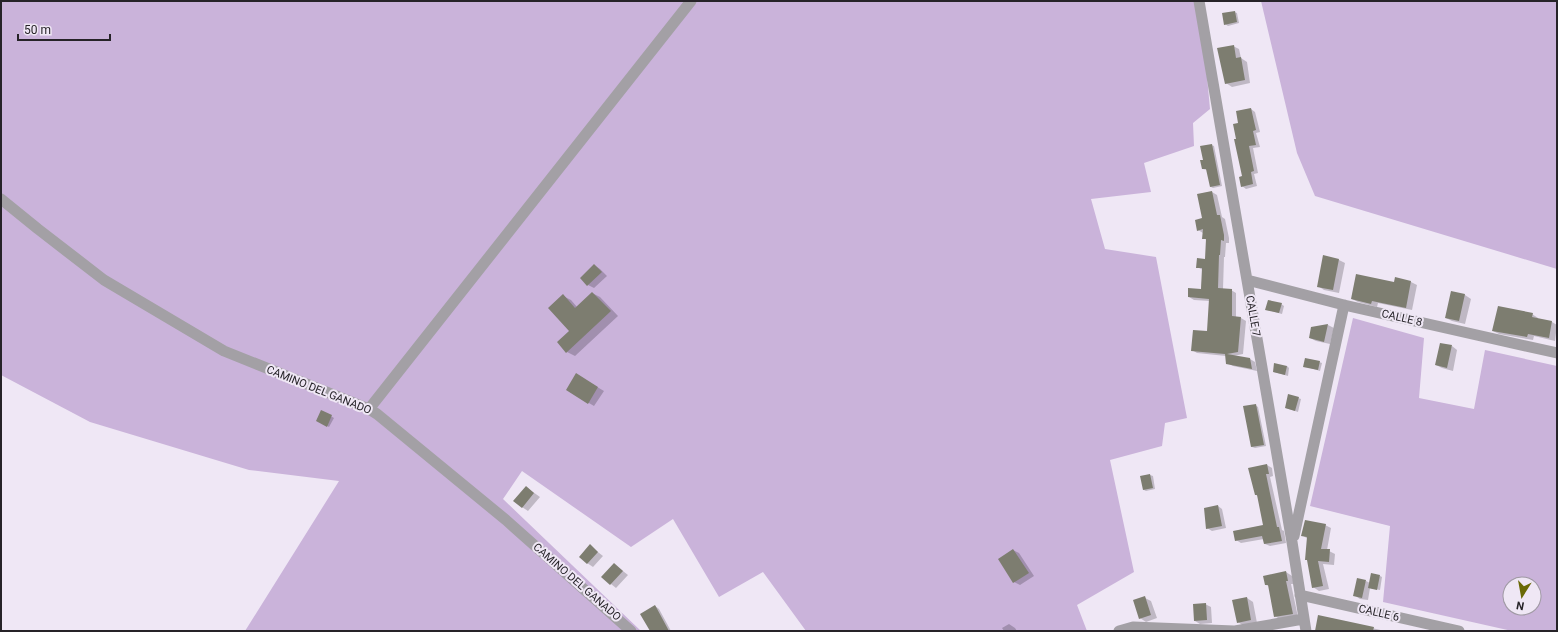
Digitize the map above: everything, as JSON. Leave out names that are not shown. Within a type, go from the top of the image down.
[{"type":"street","points":[[369,409],[691,1]]},
{"type":"street","name":"CALLE 7","points":[[1200,1],[1306,631]]},
{"type":"street","name":"CAMINO DEL GANADO","points":[[1,198],[38,229],[104,280],[224,351],[369,409],[506,520],[631,631]]},
{"type":"street","name":"CALLE 8","points":[[1247,280],[1344,305],[1557,353]]},
{"type":"street","points":[[1292,542],[1344,305]]},
{"type":"street","name":"CALLE 6","points":[[1300,595],[1458,631]]},
{"type":"street","points":[[1118,631],[1133,627],[1235,631],[1303,619]]},
{"type":"shaded area","points":[[1,1],[1200,1],[1210,109],[1193,123],[1194,146],[1144,163],[1151,192],[1091,199],[1105,249],[1156,257],[1187,418],[1165,423],[1162,446],[1110,460],[1134,572],[1077,605],[1087,631],[806,631],[763,572],[719,597],[673,519],[631,547],[522,471],[503,499],[641,631],[245,631],[339,481],[249,470],[90,422],[1,375]]},
{"type":"shaded area","points":[[1261,1],[1557,1],[1557,269],[1315,196],[1297,153]]},
{"type":"shaded area","points":[[1353,318],[1424,338],[1419,398],[1474,409],[1485,350],[1557,366],[1557,631],[1512,631],[1383,602],[1390,526],[1310,506]]},
{"type":"building","points":[[1235,11],[1237,22],[1224,25],[1222,13]]},
{"type":"building","points":[[1234,45],[1236,58],[1241,57],[1245,80],[1225,84],[1217,48]]},
{"type":"building","points":[[1251,108],[1256,130],[1253,131],[1256,145],[1249,146],[1254,171],[1251,172],[1253,184],[1241,187],[1239,177],[1242,176],[1234,139],[1236,139],[1233,124],[1238,123],[1236,111]]},
{"type":"building","points":[[1212,144],[1220,185],[1210,187],[1206,169],[1202,169],[1200,160],[1203,160],[1200,146]]},
{"type":"building","points":[[1212,191],[1217,215],[1220,215],[1224,235],[1224,241],[1221,240],[1219,255],[1218,288],[1232,289],[1232,316],[1241,317],[1238,352],[1227,354],[1250,358],[1252,369],[1226,364],[1225,354],[1191,351],[1193,330],[1207,331],[1209,299],[1188,297],[1188,288],[1201,289],[1202,268],[1196,268],[1197,258],[1205,259],[1206,239],[1202,239],[1203,229],[1197,231],[1195,220],[1202,218],[1197,194]]},
{"type":"building","points":[[1323,255],[1339,259],[1333,290],[1317,287]]},
{"type":"building","points":[[594,264],[602,272],[587,286],[580,278]]},
{"type":"building","points":[[1356,274],[1394,282],[1395,277],[1411,281],[1406,308],[1372,301],[1371,304],[1351,299]]},
{"type":"building","points":[[1451,291],[1465,294],[1459,321],[1445,318]]},
{"type":"building","points":[[592,292],[611,311],[566,353],[557,342],[569,331],[548,308],[563,294],[575,308]]},
{"type":"building","points":[[1268,300],[1282,303],[1279,313],[1265,310]]},
{"type":"building","points":[[1498,306],[1533,313],[1532,317],[1552,321],[1549,338],[1528,334],[1527,337],[1492,331]]},
{"type":"building","points":[[1328,324],[1324,342],[1309,338],[1311,327]]},
{"type":"building","points":[[1440,343],[1452,345],[1447,368],[1435,365]]},
{"type":"building","points":[[1305,358],[1320,361],[1318,370],[1303,367]]},
{"type":"building","points":[[1274,363],[1287,366],[1285,375],[1273,372]]},
{"type":"building","points":[[576,373],[598,387],[588,404],[566,390]]},
{"type":"building","points":[[1288,394],[1299,397],[1295,411],[1285,408]]},
{"type":"building","points":[[1256,404],[1264,445],[1251,447],[1243,406]]},
{"type":"building","points":[[321,410],[332,415],[327,427],[316,421]]},
{"type":"building","points":[[1267,464],[1269,474],[1266,474],[1277,527],[1279,527],[1282,541],[1264,544],[1262,536],[1235,541],[1233,531],[1263,525],[1257,495],[1255,495],[1248,468]]},
{"type":"building","points":[[1150,474],[1153,488],[1143,490],[1140,476]]},
{"type":"building","points":[[526,486],[534,493],[522,508],[513,501]]},
{"type":"building","points":[[1218,505],[1222,526],[1206,529],[1204,508]]},
{"type":"building","points":[[1305,520],[1326,524],[1321,549],[1330,549],[1329,562],[1318,561],[1323,586],[1312,588],[1307,560],[1305,560],[1307,537],[1301,536]]},
{"type":"building","points":[[590,544],[598,552],[587,564],[579,557]]},
{"type":"building","points":[[1013,549],[1029,573],[1013,583],[998,559]]},
{"type":"building","points":[[614,563],[623,571],[610,585],[601,577]]},
{"type":"building","points":[[1286,571],[1288,581],[1286,581],[1293,614],[1274,617],[1268,585],[1265,585],[1263,576]]},
{"type":"building","points":[[1371,573],[1380,575],[1377,590],[1368,588]]},
{"type":"building","points":[[1357,578],[1366,580],[1362,598],[1353,596]]},
{"type":"building","points":[[1145,596],[1151,615],[1139,619],[1133,600]]},
{"type":"building","points":[[1247,597],[1251,620],[1237,623],[1232,600]]},
{"type":"building","points":[[1206,603],[1207,620],[1194,621],[1193,604]]},
{"type":"building","points":[[655,605],[669,631],[650,631],[640,614]]},
{"type":"building","points":[[1318,615],[1374,627],[1373,631],[1315,631]]}]
